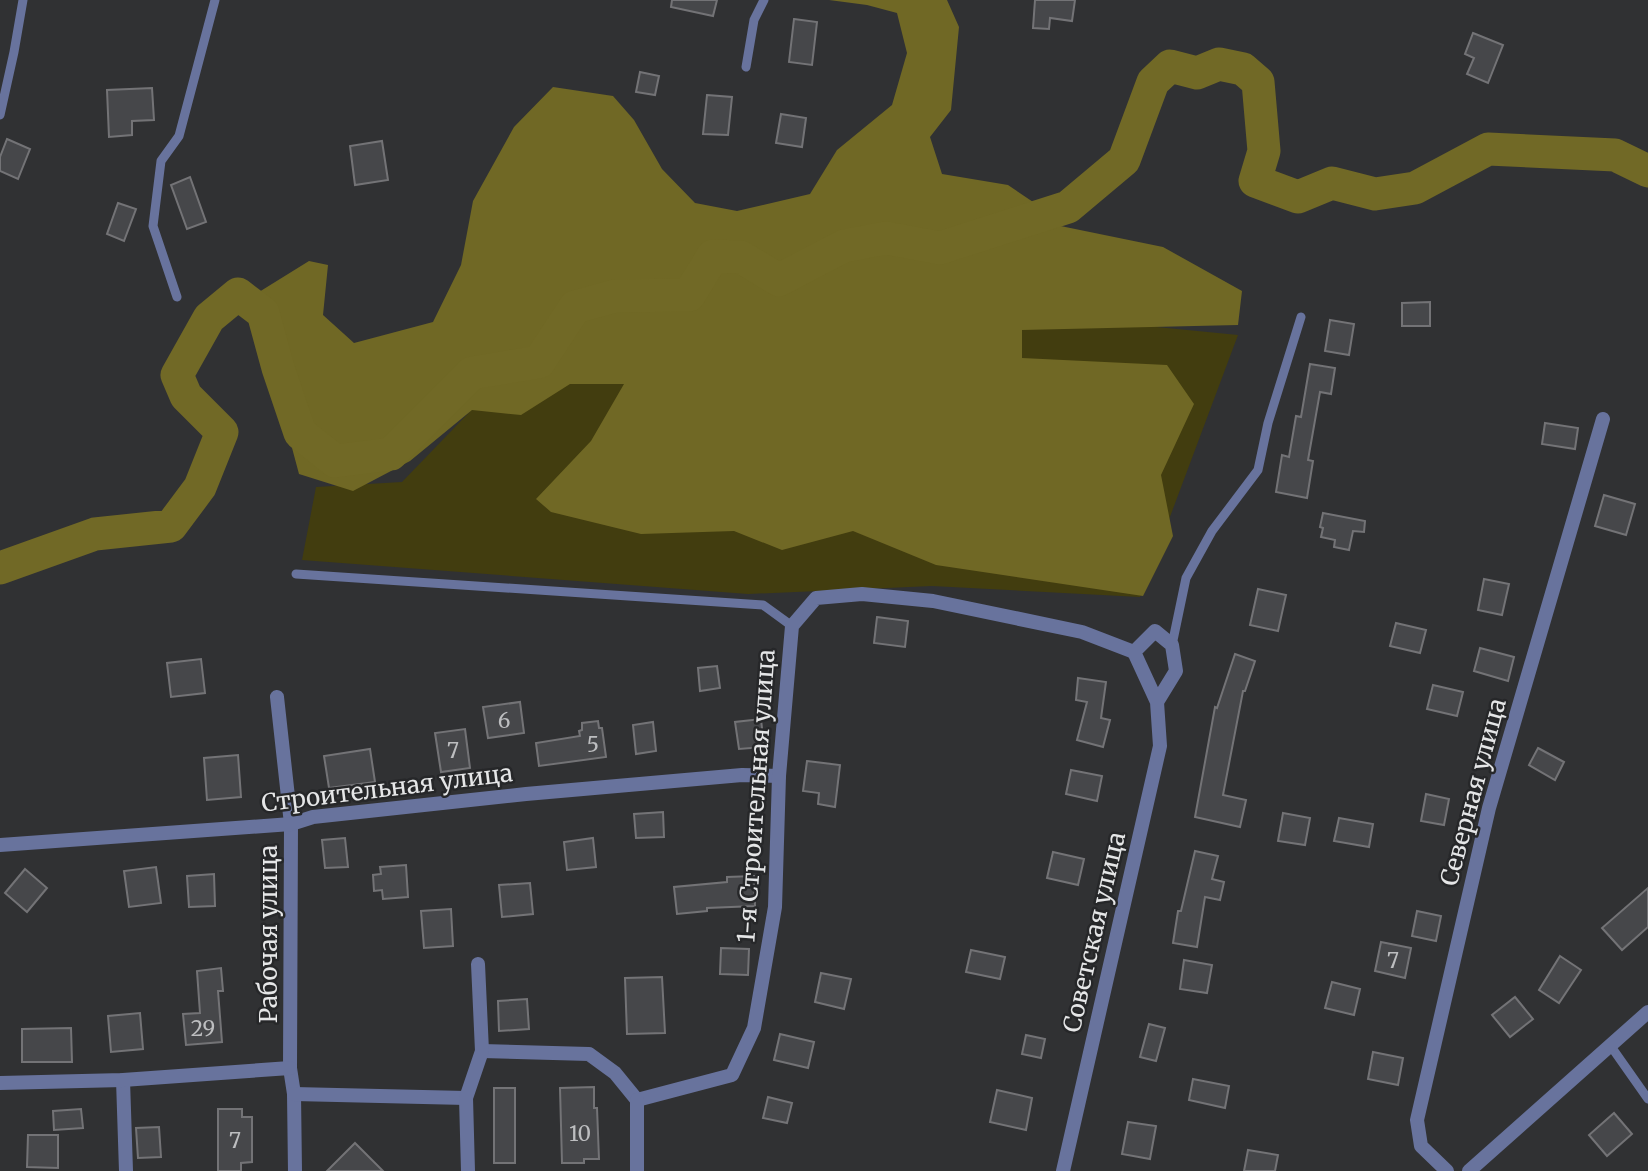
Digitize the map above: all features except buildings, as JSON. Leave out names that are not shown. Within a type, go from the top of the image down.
[{"type":"street","name":"Северная улица","points":[[1447,1171],[1421,1146],[1417,1120],[1489,808],[1603,419]]},
{"type":"street","points":[[792,626],[816,598],[862,594],[933,601],[1017,618],[1082,632],[1135,652],[1155,631],[1172,645],[1176,671],[1157,702]]},
{"type":"street","name":"1-я Строительная улица","points":[[637,1100],[732,1075],[754,1028],[775,907],[779,776],[792,626]]},
{"type":"street","name":"Советская улица","points":[[1063,1171],[1160,746],[1157,702],[1135,652]]},
{"type":"street","name":"Рабочая улица","points":[[277,697],[291,824],[290,1068],[295,1171]]},
{"type":"street","name":"Строительная улица","points":[[0,845],[291,824],[313,817],[526,794],[742,775],[779,776]]},
{"type":"street","points":[[468,1171],[466,1098],[482,1051],[478,964]]},
{"type":"street","points":[[1469,1171],[1648,1012]]},
{"type":"street","points":[[482,1051],[589,1054],[615,1073],[637,1100],[637,1171]]},
{"type":"street","points":[[0,1083],[123,1080],[290,1068]]},
{"type":"street","points":[[123,1080],[126,1171]]},
{"type":"street","points":[[293,1094],[466,1098]]},
{"type":"lane","points":[[0,115],[23,0]]},
{"type":"lane","points":[[177,297],[153,226],[161,161],[179,136],[215,0]]},
{"type":"lane","points":[[746,67],[754,20],[764,0]]},
{"type":"lane","points":[[1172,645],[1186,578],[1212,531],[1258,471],[1268,423],[1301,317]]},
{"type":"lane","points":[[296,574],[763,606],[792,626]]},
{"type":"lane","points":[[1610,1045],[1648,1098]]},
{"type":"shaded area","points":[[829,0],[947,0],[959,27],[951,110],[930,137],[942,174],[1008,185],[1036,204],[1041,222],[1163,247],[1242,291],[1238,325],[1022,330],[1022,358],[1167,365],[1194,404],[1161,475],[1173,536],[1143,596],[936,565],[853,531],[782,550],[734,531],[641,534],[551,512],[536,499],[591,441],[624,384],[570,384],[521,415],[472,410],[410,461],[353,491],[299,474],[284,418],[260,356],[259,292],[309,261],[328,265],[323,315],[354,343],[433,322],[461,265],[473,201],[514,127],[553,87],[613,96],[634,120],[662,169],[695,203],[737,211],[810,194],[837,150],[892,105],[907,53],[897,13],[867,5]]},
{"type":"shaded area","points":[[1055,317],[1238,335],[1140,597],[932,586],[748,594],[302,560],[316,487],[402,482],[485,396],[585,345]]},
{"type":"waterway","points":[[0,568],[95,534],[171,526],[200,487],[222,432],[186,396],[177,375],[209,318],[238,294],[263,313],[300,433],[335,461],[391,454],[472,373],[539,362],[575,307],[615,296],[689,295],[713,256],[741,257],[779,280],[844,246],[886,238],[940,248],[1068,207],[1124,160],[1153,82],[1170,66],[1197,73],[1219,64],[1243,69],[1258,82],[1264,151],[1255,181],[1298,197],[1332,183],[1375,194],[1415,188],[1488,149],[1615,155],[1648,171]]}]
